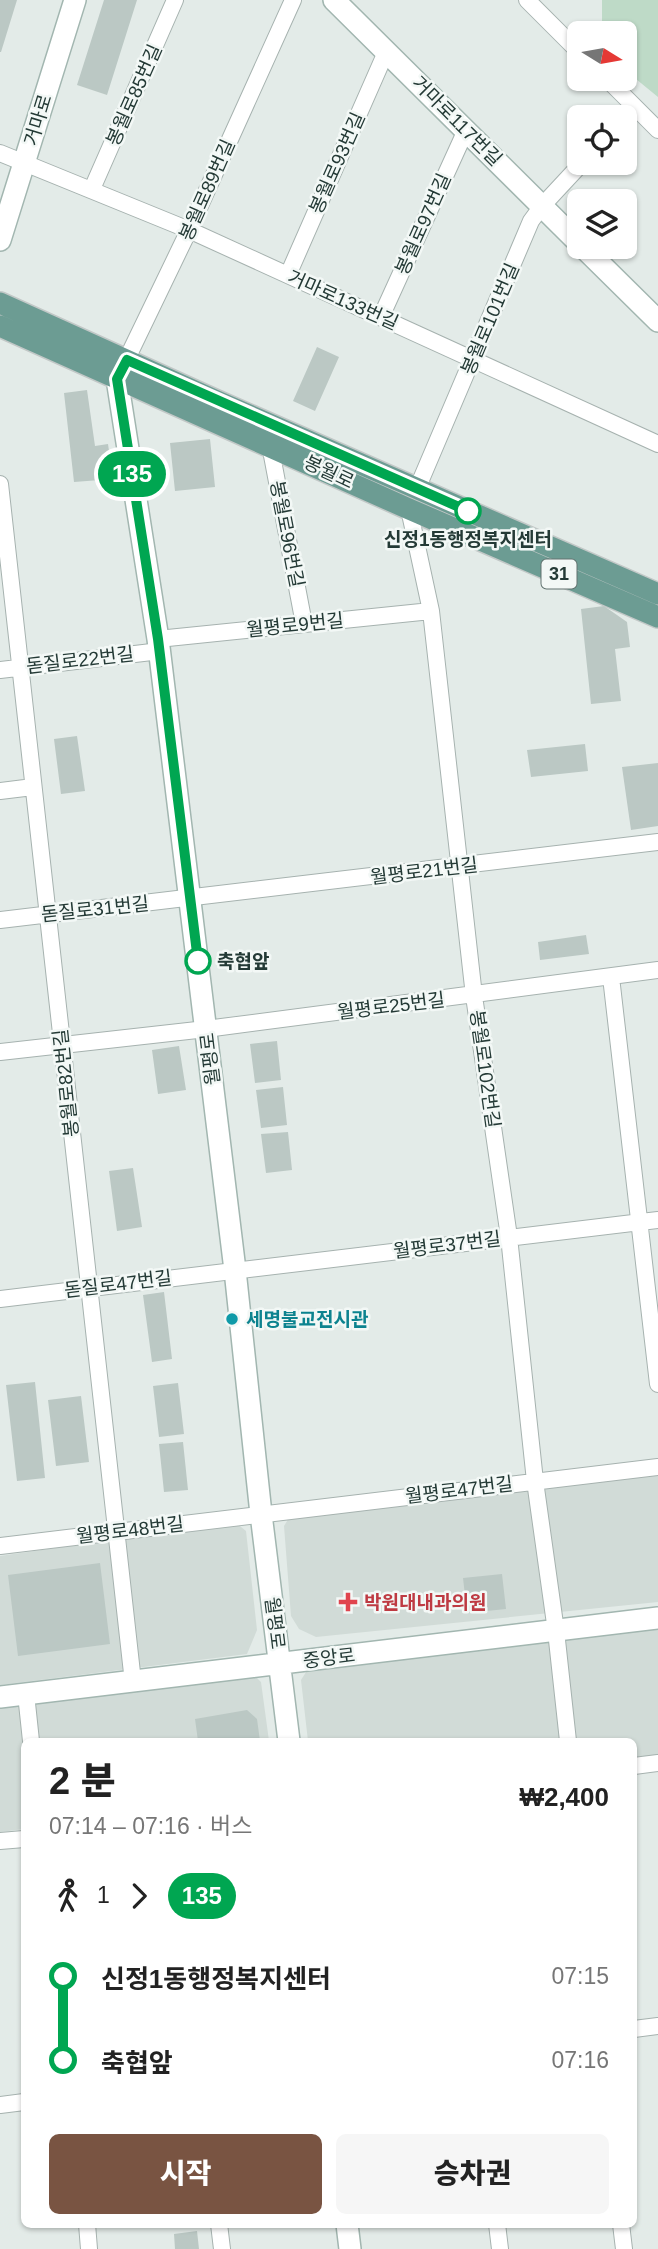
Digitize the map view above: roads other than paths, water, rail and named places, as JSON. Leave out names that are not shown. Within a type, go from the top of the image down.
[{"type":"main road","name":"거마로","points":[[0,240],[75,0]]},
{"type":"main road","name":"거마로117번길","points":[[334,0],[567,231]]},
{"type":"main road","points":[[595,259],[658,321]]},
{"type":"main road","points":[[0,303],[122,370],[417,489],[658,594]]},
{"type":"main road","name":"봉월로","points":[[0,326],[122,370],[270,445],[409,509],[658,617]]},
{"type":"main road","name":"월평로","points":[[122,370],[206,1029],[289,1738]]},
{"type":"main road","points":[[461,531],[428,514],[422,503],[425,500],[434,500],[468,511]]},
{"type":"main road","name":"중앙로","points":[[0,1697],[658,1618]]},
{"type":"main road","points":[[347,2228],[350,2249]]},
{"type":"street","name":"봉월로85번길","points":[[92,189],[175,0]]},
{"type":"street","name":"봉월로89번길","points":[[122,370],[293,0]]},
{"type":"street","points":[[527,0],[567,40]]},
{"type":"street","name":"봉월로93번길","points":[[288,275],[386,52]]},
{"type":"street","points":[[637,117],[658,130]]},
{"type":"street","name":"봉월로97번길","points":[[381,317],[466,131]]},
{"type":"street","name":"거마로133번길","points":[[0,153],[189,230],[658,444]]},
{"type":"street","name":"봉월로101번길","points":[[417,489],[531,220],[571,175]]},
{"type":"street","name":"봉월로96번길","points":[[270,445],[304,624]]},
{"type":"street","name":"봉월로82번길","points":[[0,484],[133,1682]]},
{"type":"street","name":"봉월로102번길","points":[[409,509],[432,611],[462,866],[474,996],[509,1237],[535,1481],[568,1738]]},
{"type":"street","name":"월평로9번길","points":[[159,645],[304,624],[432,611]]},
{"type":"street","name":"돋질로22번길","points":[[0,670],[159,645]]},
{"type":"street","points":[[0,790],[33,787]]},
{"type":"street","name":"월평로21번길","points":[[190,898],[658,842]]},
{"type":"street","name":"돋질로31번길","points":[[0,920],[190,898]]},
{"type":"street","name":"월평로25번길","points":[[0,1052],[474,996],[658,970]]},
{"type":"street","points":[[611,976],[658,1384]]},
{"type":"street","name":"월평로37번길","points":[[235,1270],[658,1220]]},
{"type":"street","name":"돋질로47번길","points":[[0,1299],[235,1270]]},
{"type":"street","name":"월평로47번길","points":[[261,1514],[658,1467]]},
{"type":"street","name":"월평로48번길","points":[[0,1546],[261,1514]]},
{"type":"street","points":[[26,1694],[31,1738]]},
{"type":"street","points":[[637,1766],[658,1763]]},
{"type":"street","points":[[0,1842],[21,1839]]},
{"type":"street","points":[[637,2029],[658,2026]]},
{"type":"street","points":[[0,2105],[21,2102]]},
{"type":"street","points":[[86,2228],[89,2249]]},
{"type":"street","points":[[219,2228],[222,2249]]},
{"type":"street","points":[[497,2228],[500,2249]]},
{"type":"street","points":[[621,2228],[624,2249]]},
{"type":"place","name":"신정1동행정복지센터","points":[[468,511]]},
{"type":"place","name":"축협앞","points":[[198,961]]},
{"type":"place","name":"세명불교전시관","points":[[232,1319]]},
{"type":"place","name":"박원대내과의원","points":[[348,1602]]}]
